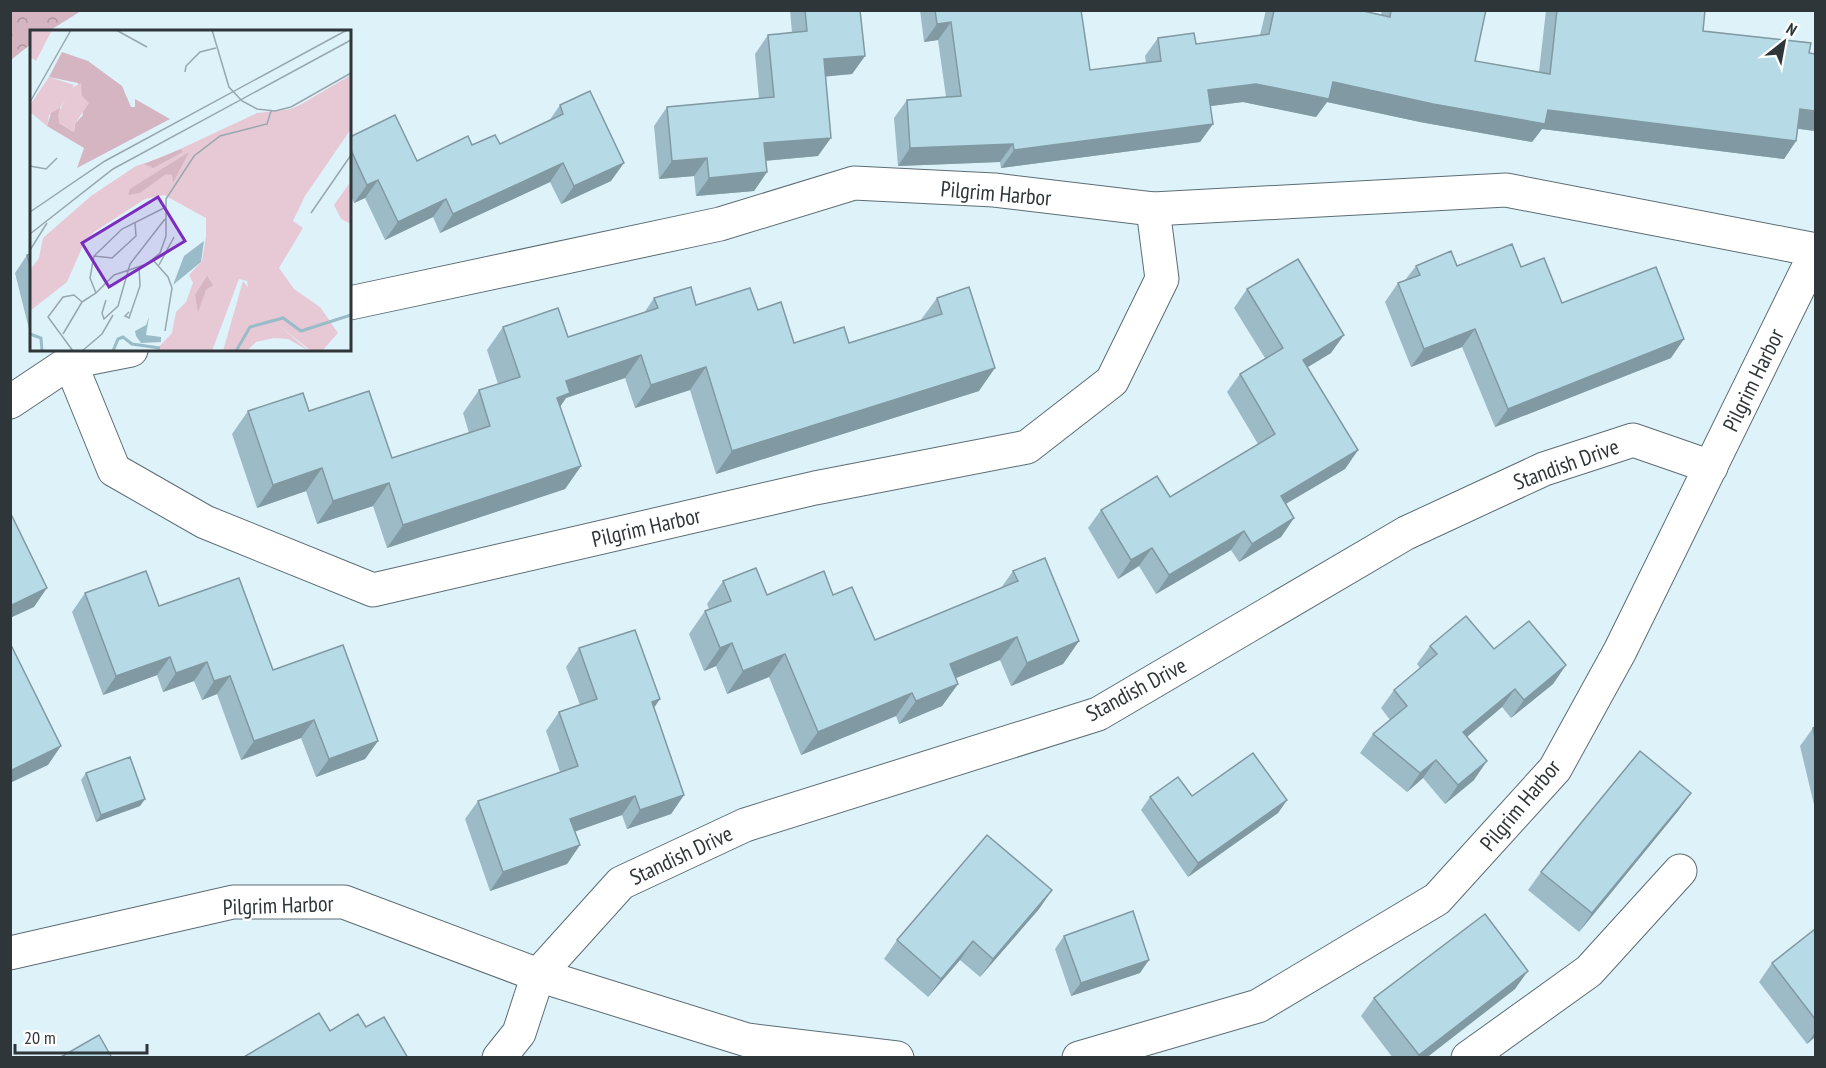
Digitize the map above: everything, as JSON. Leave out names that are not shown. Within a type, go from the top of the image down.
[{"type":"street","name":"Pilgrim Harbor","points":[[351,303],[720,224],[854,183],[994,190],[1153,209],[1506,190],[1815,251],[1620,651],[1555,770],[1437,899],[1258,1006],[1079,1058]]},
{"type":"street","name":"Pilgrim Harbor","points":[[70,362],[114,470],[205,522],[373,590],[815,488],[1027,447],[1112,381],[1162,279],[1153,209]]},
{"type":"street","points":[[10,402],[70,362],[126,351]]},
{"type":"street","name":"Standish Drive","points":[[538,975],[621,883],[745,825],[1098,714],[1406,533],[1544,469],[1633,440],[1711,467]]},
{"type":"street","points":[[1468,1058],[1589,971],[1680,871]]},
{"type":"street","name":"Pilgrim Harbor","points":[[10,953],[233,903],[344,902],[745,1049],[897,1058]]},
{"type":"street","points":[[499,1058],[519,1033],[538,975]]},
{"type":"green space","points":[[11,10],[81,10],[51,30],[30,30],[30,45],[11,60]]},
{"type":"building","points":[[805,10],[860,10],[865,56],[824,59],[831,138],[764,143],[767,172],[709,178],[707,158],[672,161],[667,107],[774,97],[768,35],[807,31]]},
{"type":"building","points":[[935,10],[1081,10],[1090,70],[1161,61],[1158,38],[1194,33],[1196,44],[1269,34],[1274,10],[1359,10],[1390,17],[1391,10],[1486,10],[1475,61],[1550,74],[1557,10],[1705,10],[1703,31],[1811,43],[1809,53],[1815,54],[1815,111],[1800,109],[1796,141],[1548,110],[1545,124],[1433,104],[1333,82],[1329,99],[1256,84],[1208,90],[1213,124],[1014,150],[1013,144],[910,148],[907,100],[961,96],[951,22],[937,24]]},
{"type":"building","points":[[590,91],[624,163],[574,186],[563,163],[453,214],[446,199],[398,222],[378,180],[367,185],[351,150],[351,137],[395,115],[417,161],[468,136],[472,145],[495,135],[500,144],[563,114],[560,105]]},
{"type":"building","points":[[1512,244],[1521,267],[1544,258],[1562,303],[1656,267],[1684,339],[1508,409],[1475,329],[1424,349],[1398,283],[1420,275],[1416,266],[1451,251],[1457,266]]},
{"type":"building","points":[[1298,259],[1344,335],[1303,360],[1358,450],[1281,496],[1294,518],[1252,544],[1244,531],[1169,575],[1152,548],[1131,560],[1101,510],[1157,476],[1170,497],[1275,434],[1240,374],[1283,348],[1247,289]]},
{"type":"building","points":[[691,287],[696,305],[750,288],[758,310],[781,302],[794,343],[844,327],[849,343],[942,314],[937,298],[969,287],[995,368],[732,451],[706,367],[651,385],[641,355],[566,381],[570,393],[557,398],[581,466],[403,525],[389,483],[333,501],[322,468],[273,485],[248,411],[303,393],[309,411],[369,391],[392,458],[490,426],[479,390],[520,377],[503,327],[558,308],[568,337],[658,308],[654,298]]},
{"type":"building","points":[[10,512],[47,588],[10,606]]},
{"type":"building","points":[[1045,558],[1079,641],[1027,663],[1017,637],[950,664],[958,684],[916,701],[912,693],[818,732],[785,654],[743,671],[732,643],[720,648],[705,611],[731,601],[723,581],[756,568],[767,595],[824,571],[833,595],[852,587],[875,640],[1018,581],[1013,571]]},
{"type":"building","points":[[146,571],[159,606],[239,578],[273,670],[343,645],[378,741],[329,759],[314,720],[254,741],[230,676],[214,681],[207,662],[176,673],[170,657],[116,676],[85,593]]},
{"type":"building","points":[[1466,616],[1494,649],[1529,621],[1566,665],[1524,700],[1515,689],[1463,732],[1487,761],[1458,785],[1436,760],[1420,773],[1373,734],[1407,706],[1394,690],[1437,654],[1430,646]]},
{"type":"building","points":[[635,630],[660,699],[652,702],[684,795],[640,810],[635,796],[570,819],[580,845],[503,872],[478,801],[578,766],[559,712],[597,699],[579,648]]},
{"type":"building","points":[[10,643],[61,746],[10,771]]},
{"type":"building","points":[[1640,751],[1691,793],[1592,913],[1541,872]]},
{"type":"building","points":[[1253,753],[1287,800],[1198,863],[1150,797],[1178,777],[1192,796]]},
{"type":"building","points":[[130,757],[145,799],[101,815],[86,773]]},
{"type":"building","points":[[987,835],[1052,890],[993,959],[973,941],[941,979],[897,940]]},
{"type":"building","points":[[1133,911],[1149,960],[1081,983],[1064,936]]},
{"type":"building","points":[[1485,914],[1528,971],[1419,1055],[1374,998]]},
{"type":"building","points":[[1815,929],[1815,1019],[1772,963]]},
{"type":"building","points":[[319,1013],[330,1031],[358,1014],[366,1027],[384,1017],[408,1058],[242,1058]]},
{"type":"building","points":[[99,1035],[112,1058],[59,1058]]}]
